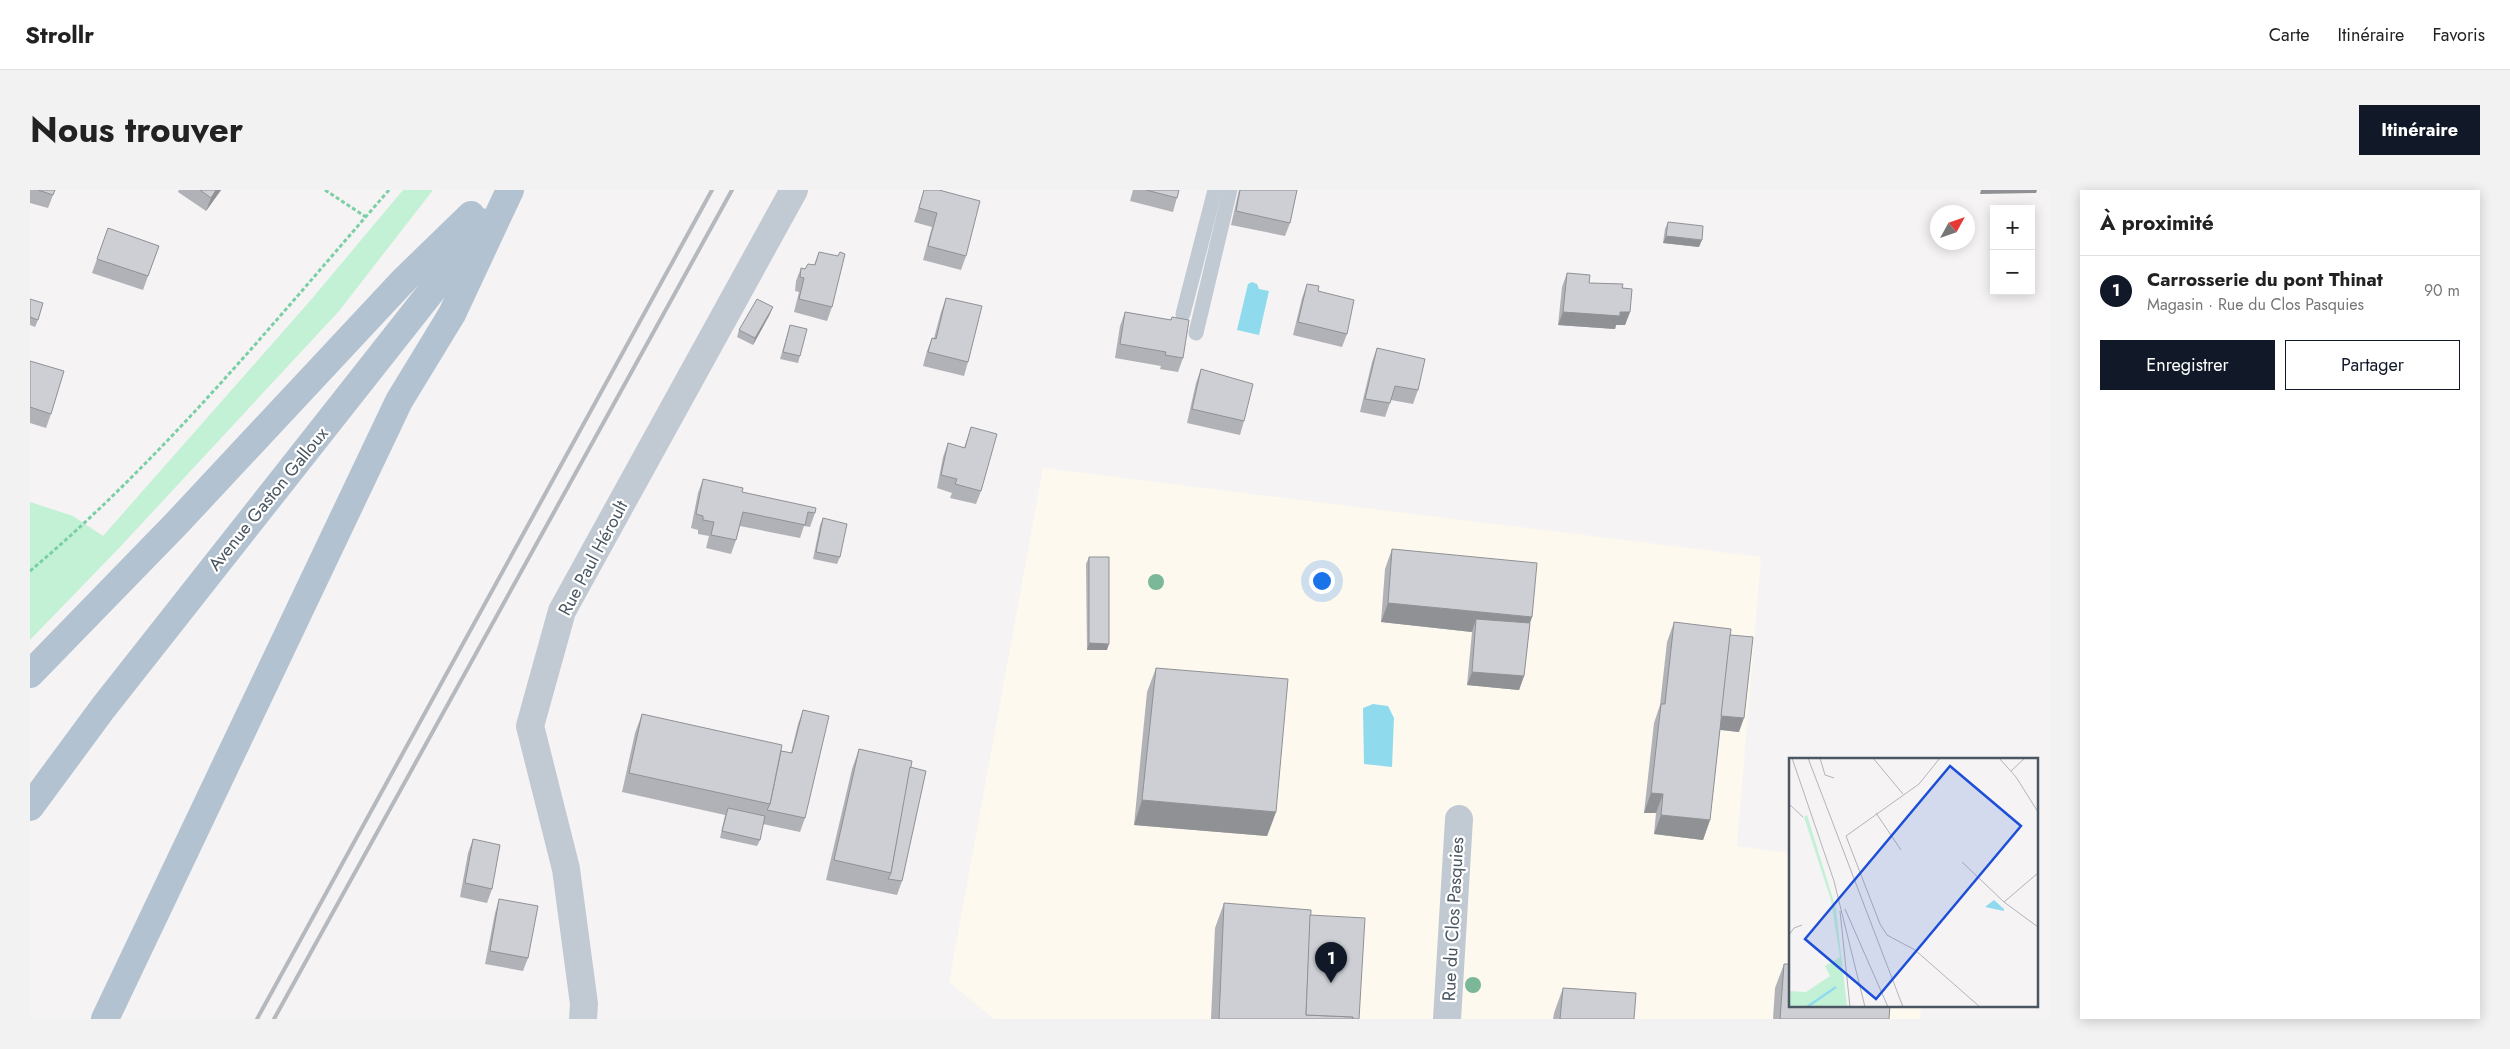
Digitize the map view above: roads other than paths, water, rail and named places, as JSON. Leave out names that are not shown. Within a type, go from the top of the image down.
[{"type":"main road","points":[[30,674],[176,524],[403,281],[497,190]]},
{"type":"main road","name":"Avenue Gaston Galloux","points":[[30,807],[103,708],[434,288],[505,190]]},
{"type":"main road","points":[[105,1019],[399,401],[452,314],[510,190]]},
{"type":"street","name":"Rue Paul Héroult","points":[[583,1019],[584,1004],[566,869],[530,726],[562,611],[794,190]]},
{"type":"street","name":"Rue du Clos Pasquies","points":[[1447,1019],[1459,819]]},
{"type":"lane","points":[[1183,314],[1215,190]]},
{"type":"lane","points":[[1196,333],[1230,190]]},
{"type":"water","points":[[1252,282],[1257,284],[1259,289],[1269,291],[1259,335],[1237,330],[1248,284]]},
{"type":"water","points":[[1373,704],[1388,706],[1394,718],[1392,767],[1364,764],[1363,708]]},
{"type":"railway","points":[[257,1019],[712,190]]},
{"type":"railway","points":[[274,1019],[732,190]]},
{"type":"place","name":"Carrosserie du pont Thinat","points":[[1331,983]]}]
